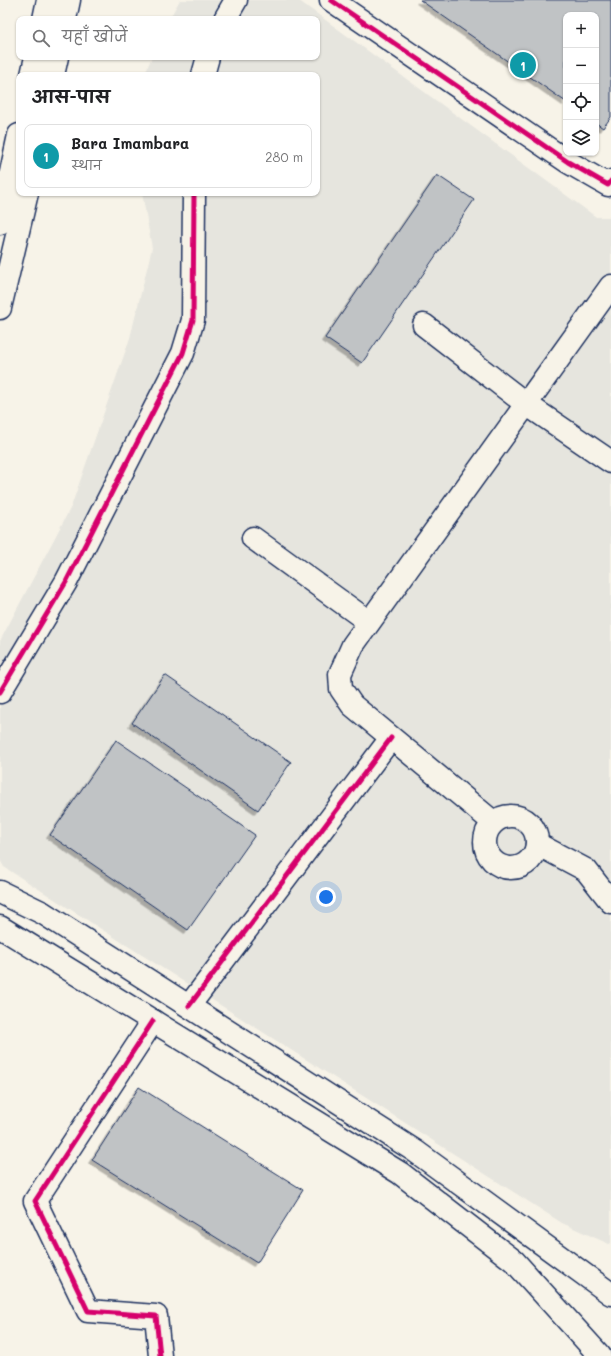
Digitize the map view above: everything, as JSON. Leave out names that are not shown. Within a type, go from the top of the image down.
[{"type":"street","points":[[45,16],[48,0]]},
{"type":"street","points":[[66,16],[69,0]]},
{"type":"street","points":[[227,16],[236,0]]},
{"type":"street","points":[[331,0],[568,162],[608,185],[611,181]]},
{"type":"street","points":[[33,72],[35,60]]},
{"type":"street","points":[[54,72],[56,60]]},
{"type":"street","points":[[204,72],[207,60]]},
{"type":"street","points":[[0,223],[16,149]]},
{"type":"street","points":[[0,308],[26,196]]},
{"type":"street","points":[[0,692],[66,582],[183,353],[193,320],[194,196]]},
{"type":"street","points":[[493,822],[352,705],[341,689],[340,674],[353,645],[369,622],[611,286]]},
{"type":"street","points":[[424,325],[526,404],[611,462]]},
{"type":"street","points":[[254,538],[369,622]]},
{"type":"street","points":[[189,1006],[392,738]]},
{"type":"street","points":[[514,815],[525,820],[536,834],[537,844],[534,854],[527,862],[518,867],[508,868],[490,859],[485,848],[484,838],[488,828],[493,822],[504,816],[514,815]]},
{"type":"street","points":[[537,844],[586,870],[611,902]]},
{"type":"street","points":[[0,892],[43,913],[415,1151],[611,1294]]},
{"type":"street","points":[[0,927],[400,1173],[514,1261],[600,1356]]},
{"type":"street","points":[[153,1021],[35,1201],[88,1311],[156,1316],[160,1356]]},
{"type":"street","points":[[321,1125],[335,1100]]},
{"type":"shaded area","points":[[180,0],[298,0],[320,16],[171,16]]},
{"type":"shaded area","points":[[320,16],[596,217],[611,217],[611,1243],[609,1244],[562,1223],[4,867],[0,860],[0,641],[71,507],[130,338],[152,248],[143,196],[320,196],[320,72],[145,72],[151,60],[320,60]]},
{"type":"building","points":[[420,0],[611,0],[611,117],[603,128],[599,125],[599,12],[563,12],[563,100]]},
{"type":"building","points":[[437,175],[474,200],[362,363],[325,338]]},
{"type":"building","points":[[165,675],[291,762],[258,810],[132,723]]},
{"type":"building","points":[[116,740],[255,835],[188,930],[50,835]]},
{"type":"building","points":[[139,1087],[303,1190],[257,1263],[92,1160]]},
{"type":"cycle path","points":[[331,0],[568,162],[608,185],[611,181]]},
{"type":"cycle path","points":[[0,692],[66,582],[183,353],[193,320],[194,196]]},
{"type":"cycle path","points":[[189,1006],[391,738]]},
{"type":"cycle path","points":[[153,1021],[35,1201],[88,1311],[156,1316],[160,1356]]},
{"type":"place","name":"Bara Imambara","points":[[523,65]]}]
